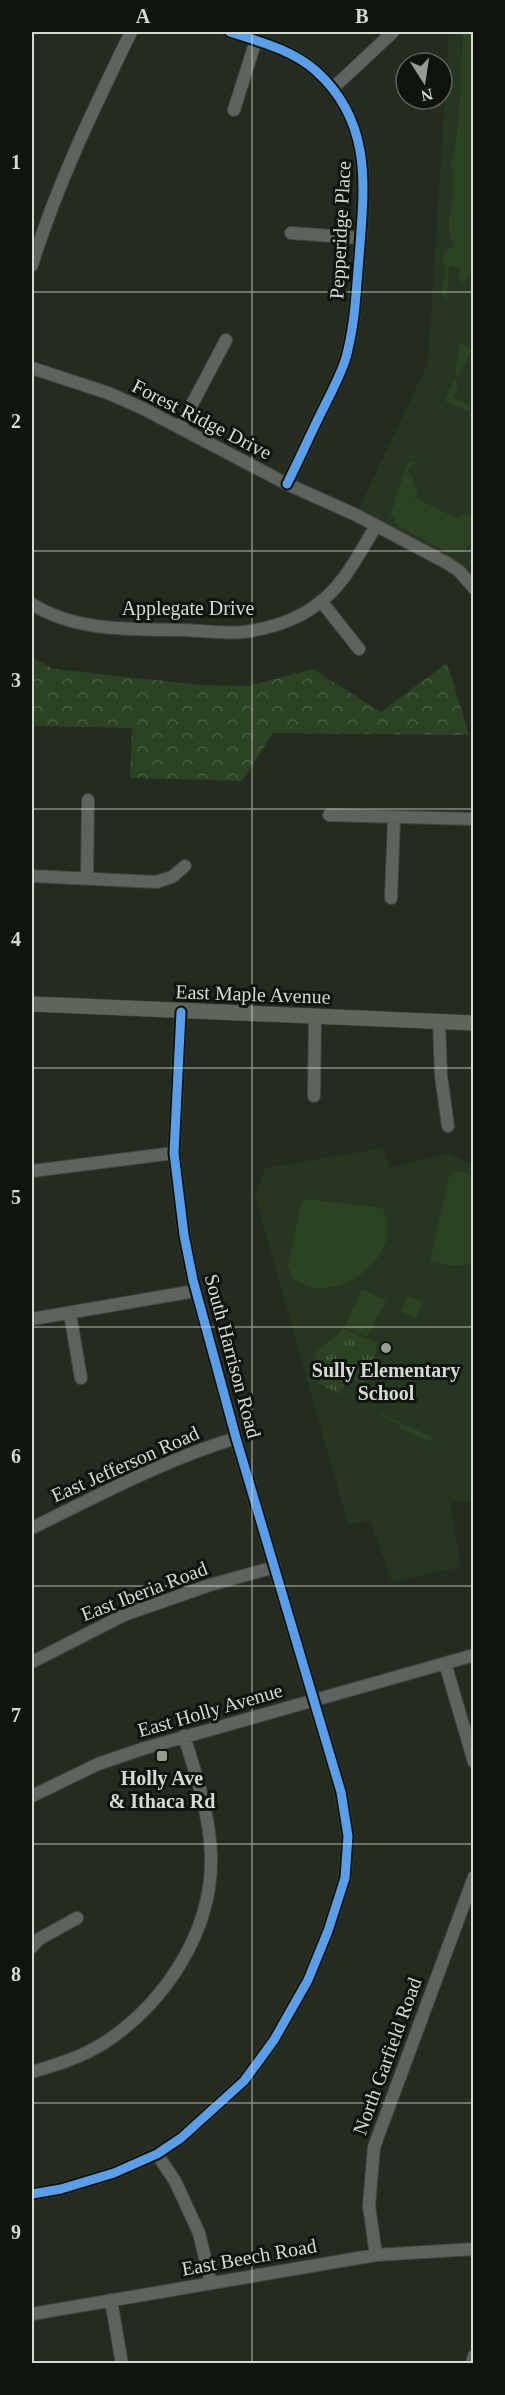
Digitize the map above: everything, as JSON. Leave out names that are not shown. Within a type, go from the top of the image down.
[{"type":"main road","name":"East Maple Avenue","points":[[32,1004],[474,1023]]},
{"type":"street","points":[[32,265],[47,214],[64,171],[131,32]]},
{"type":"street","name":"Pepperidge Place","points":[[231,32],[286,51],[302,60],[333,88],[352,123],[362,151],[364,188],[354,313],[344,363],[287,484]]},
{"type":"street","points":[[333,88],[393,32]]},
{"type":"street","points":[[234,110],[256,40]]},
{"type":"street","points":[[291,234],[360,238]]},
{"type":"street","points":[[180,427],[226,340]]},
{"type":"street","name":"Forest Ridge Drive","points":[[32,368],[108,393],[180,427],[287,484],[447,563],[459,571],[474,588]]},
{"type":"street","name":"Applegate Drive","points":[[32,604],[60,618],[95,626],[229,632],[267,628],[289,620],[321,601],[346,575],[376,526]]},
{"type":"street","points":[[321,601],[359,649]]},
{"type":"street","points":[[87,879],[88,800]]},
{"type":"street","points":[[329,815],[474,819]]},
{"type":"street","points":[[391,898],[394,818]]},
{"type":"street","points":[[32,876],[156,882],[172,877],[186,866]]},
{"type":"street","name":"South Harrison Road","points":[[32,2194],[62,2189],[114,2173],[157,2154],[181,2138],[244,2081],[274,2040],[308,1980],[328,1931],[345,1878],[348,1836],[341,1792],[236,1438],[195,1291],[184,1235],[174,1153],[181,1012]]},
{"type":"street","points":[[314,1096],[315,1017]]},
{"type":"street","points":[[439,1022],[441,1076],[448,1126]]},
{"type":"street","points":[[32,1171],[174,1153]]},
{"type":"street","points":[[32,1319],[195,1291]]},
{"type":"street","points":[[70,1314],[81,1378]]},
{"type":"street","name":"East Jefferson Road","points":[[32,1528],[174,1459],[236,1438]]},
{"type":"street","name":"East Iberia Road","points":[[32,1662],[124,1615],[210,1585],[275,1567]]},
{"type":"street","name":"East Holly Avenue","points":[[32,1796],[98,1764],[184,1736],[474,1655]]},
{"type":"street","points":[[445,1663],[474,1762]]},
{"type":"street","points":[[32,2071],[84,2054],[104,2043],[128,2025],[167,1985],[191,1944],[211,1881],[211,1855],[206,1814],[184,1736]]},
{"type":"street","name":"North Garfield Road","points":[[375,2255],[369,2206],[374,2147],[474,1877]]},
{"type":"street","points":[[32,1947],[39,1940],[76,1917]]},
{"type":"street","points":[[157,2154],[175,2181],[200,2232],[211,2283]]},
{"type":"street","name":"East Beech Road","points":[[32,2314],[375,2255],[474,2249]]},
{"type":"street","points":[[111,2300],[122,2364]]},
{"type":"street","points":[[472,2364],[474,2356]]},
{"type":"shaded area","points":[[449,32],[473,32],[473,578],[471,583],[356,515],[428,363],[444,111],[454,111],[454,51],[448,51]]},
{"type":"shaded area","name":"Sully Elementary School","points":[[383,1148],[390,1168],[448,1153],[473,1164],[473,1503],[450,1501],[461,1567],[392,1582],[370,1521],[348,1524],[255,1196],[265,1168]]},
{"type":"green space","points":[[463,32],[474,32],[473,272],[462,284],[459,278],[460,267],[449,266],[447,301],[442,293],[446,268],[442,258],[446,250],[454,246],[449,232],[454,189],[453,172],[450,165],[458,124]]},
{"type":"green space","points":[[460,343],[472,350],[458,376],[455,372]]},
{"type":"green space","points":[[455,377],[457,379],[455,384],[458,386],[453,397],[471,407],[469,412],[445,401]]},
{"type":"green space","points":[[413,461],[419,466],[412,464],[407,472],[413,477],[414,485],[418,490],[414,497],[458,519],[462,514],[473,515],[473,542],[460,554],[459,552],[449,553],[399,527],[393,515],[390,516],[406,467]]},
{"type":"green space","points":[[32,658],[54,669],[201,685],[248,686],[313,669],[381,712],[447,663],[469,735],[273,733],[242,781],[130,778],[132,728],[32,726]]},
{"type":"green space","points":[[456,1171],[473,1175],[474,1264],[453,1266],[430,1261],[449,1176]]},
{"type":"green space","points":[[307,1199],[383,1208],[387,1229],[386,1241],[375,1261],[356,1278],[334,1287],[322,1288],[308,1286],[293,1279],[288,1266],[301,1204]]},
{"type":"green space","points":[[362,1289],[386,1300],[367,1337],[345,1327]]},
{"type":"green space","points":[[408,1295],[423,1303],[416,1318],[401,1312]]},
{"type":"green space","points":[[343,1328],[377,1343],[374,1359],[363,1383],[355,1380],[354,1375],[317,1359],[315,1354]]},
{"type":"green space","points":[[327,1364],[349,1375],[340,1394],[318,1383]]},
{"type":"green space","points":[[380,1413],[432,1437],[430,1442],[399,1428],[400,1425],[379,1415]]},
{"type":"cycle path","points":[[230,32],[286,52],[316,71],[335,91],[348,112],[361,158],[363,207],[351,335],[345,361],[337,380],[287,484]]},
{"type":"cycle path","points":[[32,2194],[61,2189],[114,2173],[157,2154],[181,2138],[244,2081],[274,2040],[308,1980],[328,1931],[345,1878],[348,1836],[341,1792],[236,1438],[193,1280],[184,1235],[174,1153],[181,1012]]},
{"type":"place","name":"Sully Elementary School","points":[[386,1348]]},
{"type":"place","name":"Holly Ave & Ithaca Rd","points":[[162,1756]]}]
